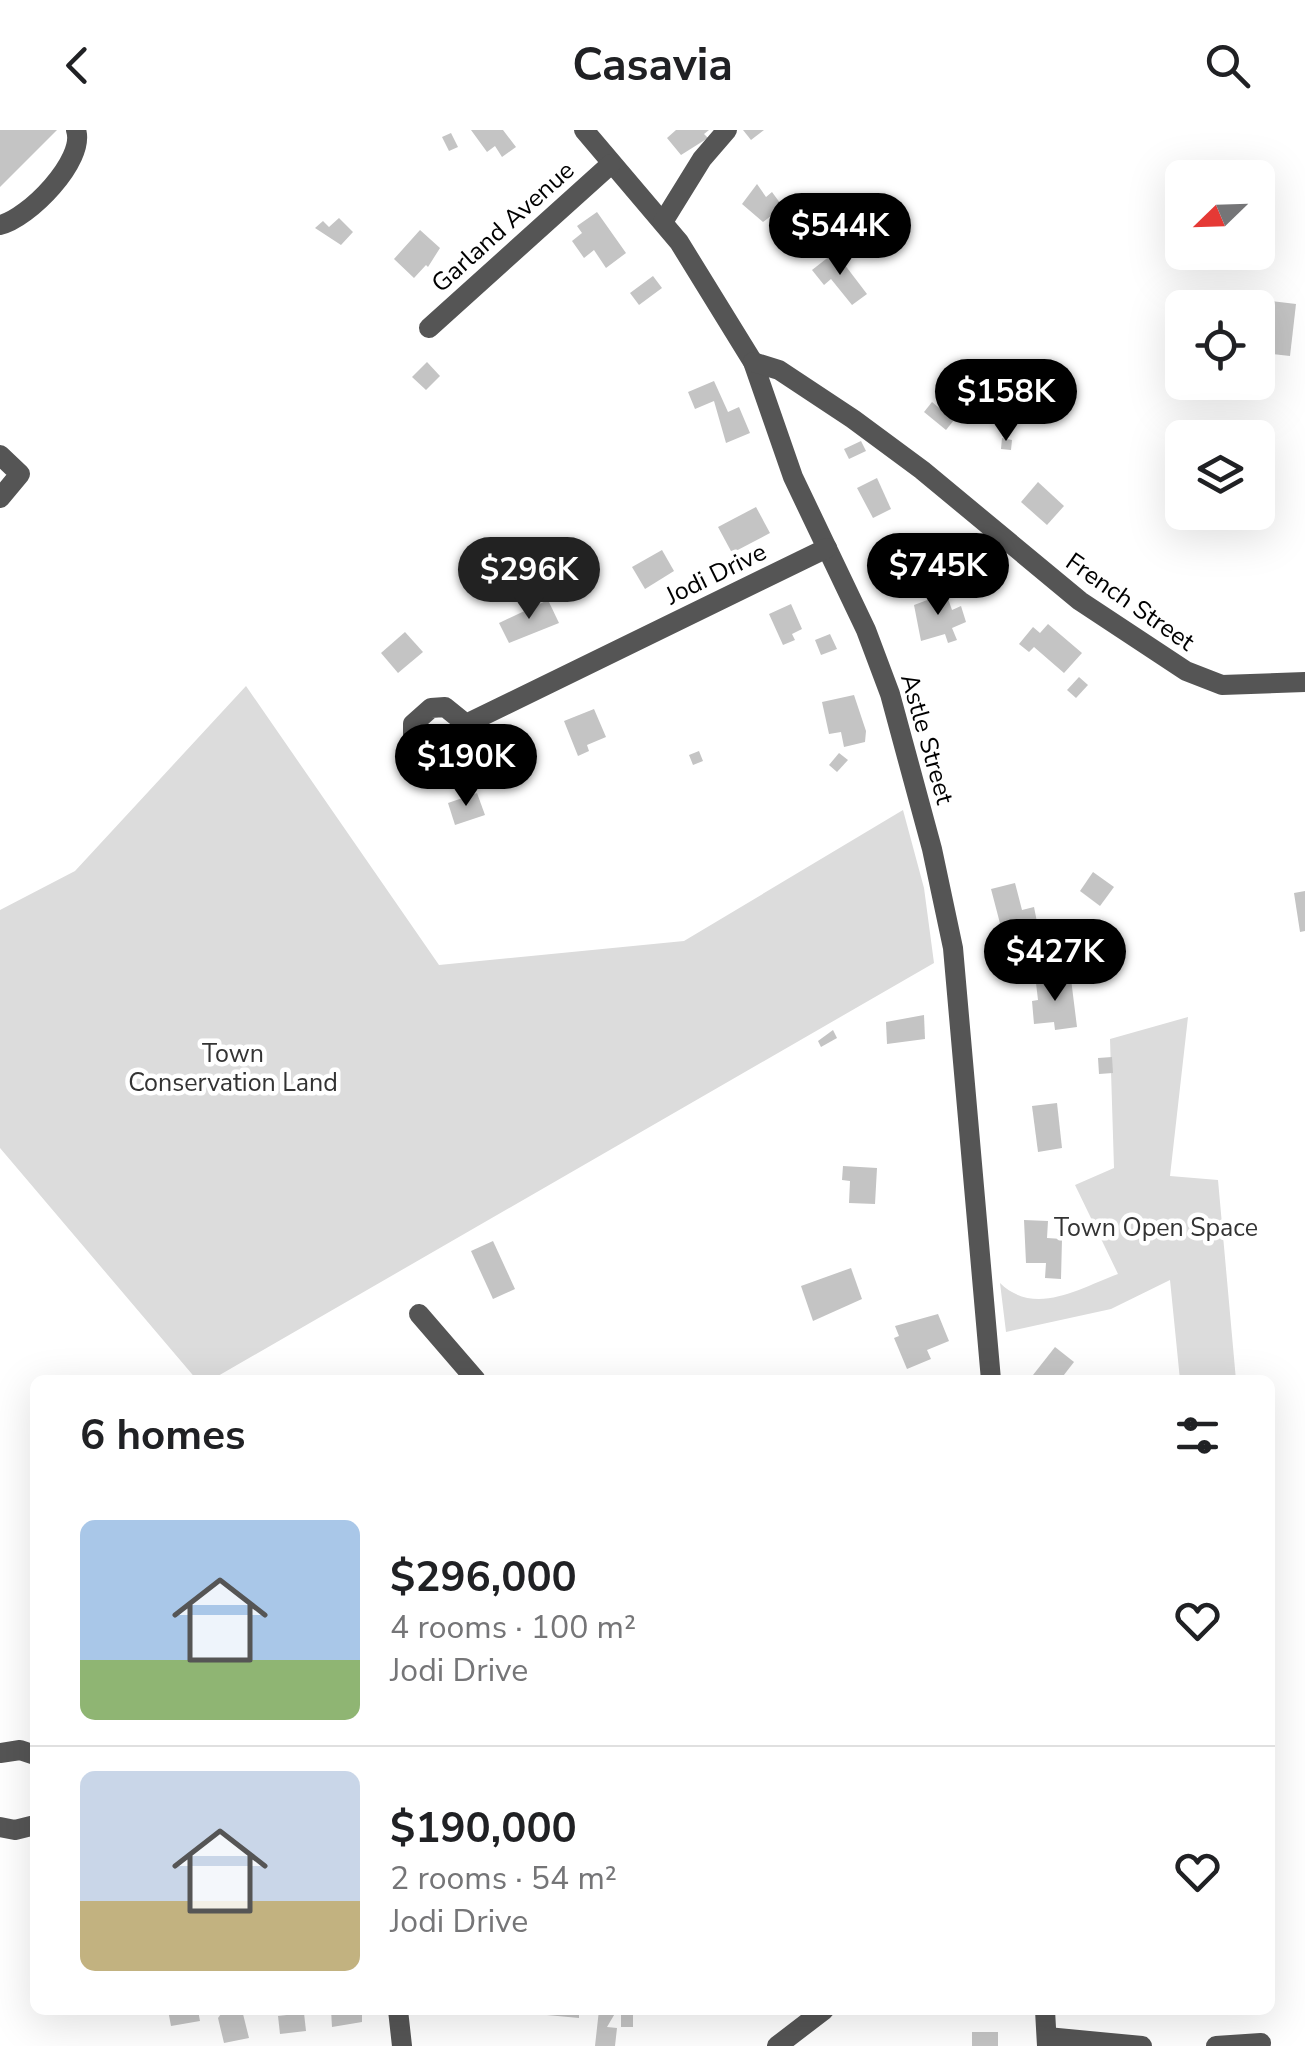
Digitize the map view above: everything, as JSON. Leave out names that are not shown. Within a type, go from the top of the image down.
[{"type":"street","points":[[0,225],[20,216],[70,167],[78,150],[76,130]]},
{"type":"street","name":"Astle Street","points":[[584,130],[663,222],[754,362],[792,477],[866,630],[890,694],[932,849],[953,948],[991,1375]]},
{"type":"street","points":[[663,222],[702,159],[727,130]]},
{"type":"street","name":"Garland Avenue","points":[[429,328],[611,164]]},
{"type":"street","name":"French Street","points":[[754,362],[779,370],[852,418],[922,470],[1080,600],[1186,672],[1222,685],[1305,682]]},
{"type":"street","points":[[0,455],[20,474],[0,498]]},
{"type":"street","name":"Jodi Drive","points":[[466,724],[827,548]]},
{"type":"street","points":[[419,1314],[472,1375]]},
{"type":"street","points":[[0,1753],[20,1750],[30,1753]]},
{"type":"street","points":[[0,1827],[15,1830],[30,1826]]},
{"type":"street","points":[[399,2015],[402,2046]]},
{"type":"street","points":[[777,2046],[817,2015]]},
{"type":"street","points":[[1045,2015],[1047,2042],[1142,2046]]},
{"type":"street","points":[[1216,2046],[1261,2043]]},
{"type":"green space","name":"Town Conservation Land","points":[[246,686],[439,965],[684,941],[903,810],[924,888],[934,963],[220,1375],[193,1375],[0,1148],[0,910],[75,871]]},
{"type":"green space","name":"Town Open Space","points":[[1188,1017],[1170,1176],[1218,1180],[1236,1375],[1180,1375],[1170,1280],[1111,1309],[1006,1332],[1000,1283],[1014,1293],[1043,1299],[1118,1274],[1075,1185],[1114,1168],[1110,1039]]},
{"type":"building","points":[[0,130],[57,130],[0,187]]},
{"type":"building","points":[[471,130],[503,130],[516,147],[502,157],[495,146],[487,152]]},
{"type":"building","points":[[676,130],[709,130],[704,134],[708,138],[681,155],[667,138]]},
{"type":"building","points":[[743,130],[764,130],[751,140]]},
{"type":"building","points":[[451,133],[458,147],[449,151],[442,137]]},
{"type":"building","points":[[757,184],[766,197],[772,192],[783,207],[763,222],[742,204]]},
{"type":"building","points":[[597,212],[626,253],[606,268],[594,250],[584,258],[572,241],[582,233],[577,226]]},
{"type":"building","points":[[339,218],[353,232],[341,245],[315,228],[323,221],[329,227]]},
{"type":"building","points":[[420,230],[440,248],[428,267],[414,278],[394,259]]},
{"type":"building","points":[[835,252],[867,294],[852,305],[831,279],[824,285],[812,270]]},
{"type":"building","points":[[653,276],[662,288],[639,305],[630,293]]},
{"type":"building","points":[[1275,301],[1296,304],[1290,356],[1275,354]]},
{"type":"building","points":[[427,362],[440,376],[426,390],[412,377]]},
{"type":"building","points":[[714,381],[728,412],[739,407],[750,433],[726,443],[714,401],[695,409],[688,392]]},
{"type":"building","points":[[932,402],[954,420],[946,430],[924,412]]},
{"type":"building","points":[[1002,438],[1012,440],[1011,450],[1001,449]]},
{"type":"building","points":[[861,441],[866,451],[849,459],[844,449]]},
{"type":"building","points":[[877,478],[891,509],[873,518],[857,488]]},
{"type":"building","points":[[1038,482],[1064,506],[1047,525],[1021,502]]},
{"type":"building","points":[[756,507],[770,533],[732,553],[718,527]]},
{"type":"building","points":[[662,550],[674,571],[645,589],[632,567]]},
{"type":"building","points":[[910,551],[923,552],[920,575],[908,573]]},
{"type":"building","points":[[964,555],[979,572],[963,586],[947,569]]},
{"type":"building","points":[[946,593],[952,610],[961,606],[966,622],[952,628],[957,640],[948,643],[945,634],[921,641],[914,605]]},
{"type":"building","points":[[548,600],[559,623],[509,643],[499,623]]},
{"type":"building","points":[[791,604],[802,629],[792,634],[795,640],[783,645],[769,614]]},
{"type":"building","points":[[1048,624],[1082,653],[1064,673],[1034,647],[1029,652],[1019,644],[1033,627],[1040,633]]},
{"type":"building","points":[[405,632],[423,652],[398,673],[381,653]]},
{"type":"building","points":[[830,634],[837,649],[821,655],[815,640]]},
{"type":"building","points":[[1079,677],[1088,685],[1076,698],[1067,690]]},
{"type":"building","points":[[854,695],[866,731],[865,742],[844,747],[841,732],[829,734],[822,702]]},
{"type":"building","points":[[594,709],[606,737],[587,745],[589,751],[578,756],[564,721]]},
{"type":"building","points":[[699,751],[703,761],[693,765],[689,755]]},
{"type":"building","points":[[839,753],[848,760],[837,772],[829,765]]},
{"type":"building","points":[[477,793],[485,815],[455,825],[448,803]]},
{"type":"building","points":[[1093,872],[1114,887],[1100,906],[1080,891]]},
{"type":"building","points":[[1015,883],[1022,910],[1034,907],[1037,922],[1002,931],[991,889]]},
{"type":"building","points":[[1305,891],[1305,931],[1300,932],[1294,893]]},
{"type":"building","points":[[1071,979],[1077,1027],[1055,1030],[1054,1022],[1034,1024],[1032,1001],[1038,1000],[1036,983]]},
{"type":"building","points":[[924,1015],[925,1039],[887,1044],[886,1022]]},
{"type":"building","points":[[833,1030],[837,1038],[821,1047],[818,1041]]},
{"type":"building","points":[[1112,1057],[1113,1073],[1099,1074],[1098,1058]]},
{"type":"building","points":[[1057,1103],[1062,1148],[1038,1152],[1032,1106]]},
{"type":"building","points":[[843,1166],[877,1168],[875,1204],[849,1203],[850,1181],[842,1180]]},
{"type":"building","points":[[1024,1220],[1048,1221],[1047,1238],[1062,1239],[1061,1279],[1045,1278],[1046,1263],[1026,1263]]},
{"type":"building","points":[[493,1241],[515,1289],[493,1299],[471,1251]]},
{"type":"building","points":[[851,1268],[862,1299],[813,1321],[801,1286]]},
{"type":"building","points":[[938,1314],[949,1341],[927,1350],[931,1359],[907,1369],[894,1338],[899,1336],[895,1326]]},
{"type":"building","points":[[1055,1347],[1074,1362],[1064,1375],[1033,1375]]},
{"type":"building","points":[[169,2015],[199,2015],[200,2021],[171,2026]]},
{"type":"building","points":[[243,2015],[249,2038],[224,2043],[218,2018]]},
{"type":"building","points":[[304,2015],[306,2031],[280,2034],[278,2016]]},
{"type":"building","points":[[331,2015],[362,2015],[362,2022],[332,2027]]},
{"type":"building","points":[[598,2015],[614,2015],[607,2027],[617,2028],[615,2046],[595,2046]]},
{"type":"building","points":[[621,2015],[633,2015],[633,2027],[621,2027]]},
{"type":"building","points":[[972,2032],[998,2032],[998,2046],[972,2046]]}]
